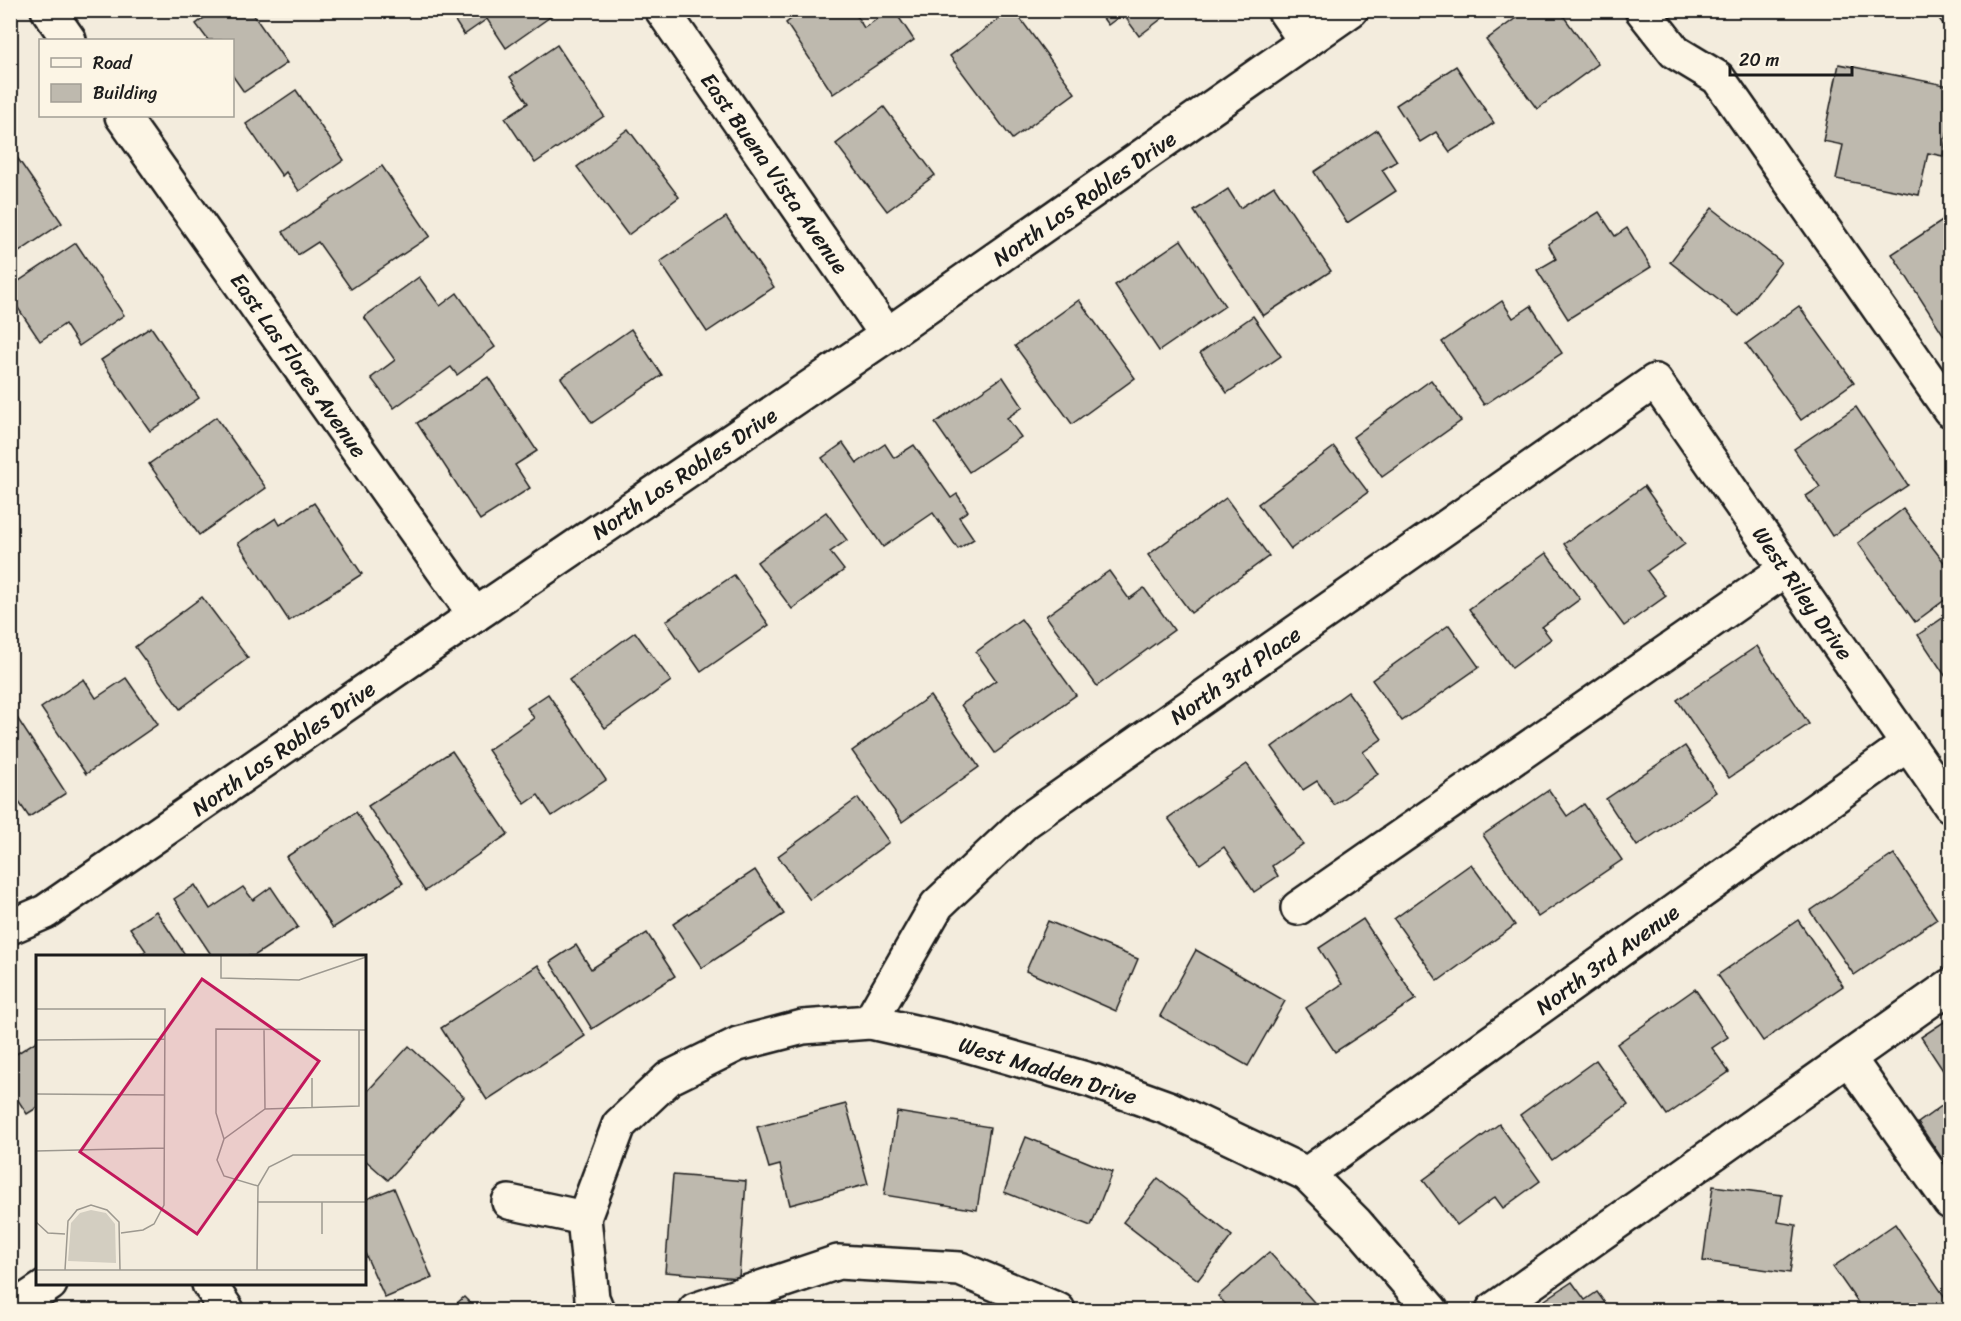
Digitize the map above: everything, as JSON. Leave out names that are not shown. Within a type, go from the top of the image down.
[{"type":"street","points":[[48,10],[68,39]]},
{"type":"street","name":"East Buena Vista Avenue","points":[[662,10],[887,335]]},
{"type":"street","points":[[1284,10],[1306,42]]},
{"type":"street","name":"North Los Robles Drive","points":[[10,927],[45,912],[475,615],[887,335],[1351,10]]},
{"type":"street","points":[[1642,10],[1675,52],[1718,78],[1950,410]]},
{"type":"street","name":"East Las Flores Avenue","points":[[123,117],[475,615]]},
{"type":"street","name":"West Riley Drive","points":[[1655,381],[1950,805]]},
{"type":"street","name":"North 3rd Place","points":[[870,1022],[936,905],[1025,822],[1655,381]]},
{"type":"street","points":[[1298,908],[1786,569]]},
{"type":"street","name":"North 3rd Avenue","points":[[1307,1174],[1908,744]]},
{"type":"street","points":[[1493,1311],[1950,986]]},
{"type":"street","name":"West Madden Drive","points":[[584,1218],[619,1125],[669,1078],[738,1044],[803,1027],[870,1022],[950,1040],[1104,1085],[1168,1108],[1307,1174],[1356,1223],[1431,1311]]},
{"type":"street","points":[[1849,1059],[1950,1202]]},
{"type":"street","points":[[509,1202],[584,1218],[592,1298],[597,1311]]},
{"type":"street","points":[[694,1311],[838,1262],[960,1269],[1058,1311]]},
{"type":"street","points":[[11,1311],[49,1285]]},
{"type":"street","points":[[210,1285],[227,1311]]},
{"type":"building","points":[[215,10],[250,10],[287,63],[244,92],[234,78],[234,39],[207,39],[196,24]]},
{"type":"building","points":[[448,10],[560,10],[506,48],[487,19],[464,35]]},
{"type":"building","points":[[803,10],[853,10],[864,28],[890,10],[894,10],[914,40],[833,94],[786,23]]},
{"type":"building","points":[[1014,10],[1075,93],[1012,139],[950,56]]},
{"type":"building","points":[[1097,10],[1173,10],[1139,36],[1123,14],[1108,25]]},
{"type":"building","points":[[1527,10],[1559,10],[1598,64],[1537,109],[1486,40]]},
{"type":"building","points":[[1933,10],[1950,10],[1950,34]]},
{"type":"building","points":[[557,45],[604,116],[535,163],[505,118],[528,103],[510,77]]},
{"type":"building","points":[[1839,64],[1950,86],[1950,118],[1943,156],[1928,153],[1919,195],[1836,179],[1843,145],[1823,141]]},
{"type":"building","points":[[1456,66],[1494,123],[1450,152],[1436,132],[1420,142],[1396,105]]},
{"type":"building","points":[[296,90],[344,160],[299,191],[286,172],[282,176],[246,124]]},
{"type":"building","points":[[884,107],[935,175],[887,211],[836,144]]},
{"type":"building","points":[[628,129],[679,197],[628,235],[577,167]]},
{"type":"building","points":[[1377,130],[1397,161],[1382,170],[1396,191],[1347,223],[1314,172]]},
{"type":"building","points":[[14,153],[62,223],[10,258],[10,155]]},
{"type":"building","points":[[382,166],[430,236],[351,289],[318,242],[298,255],[283,232]]},
{"type":"building","points":[[1274,186],[1331,271],[1263,316],[1194,211],[1228,189],[1240,208]]},
{"type":"building","points":[[1712,208],[1781,262],[1739,316],[1670,262]]},
{"type":"building","points":[[1599,212],[1615,236],[1627,228],[1651,267],[1568,319],[1537,270],[1556,259],[1548,244]]},
{"type":"building","points":[[1950,216],[1950,345],[1892,254]]},
{"type":"building","points":[[726,217],[774,287],[707,332],[660,262]]},
{"type":"building","points":[[1181,240],[1225,306],[1159,351],[1115,285]]},
{"type":"building","points":[[76,243],[124,315],[79,346],[65,324],[40,341],[10,296],[10,287]]},
{"type":"building","points":[[419,277],[440,306],[457,293],[495,347],[457,375],[451,367],[394,408],[371,378],[395,360],[364,317]]},
{"type":"building","points":[[1079,300],[1135,378],[1072,424],[1015,346]]},
{"type":"building","points":[[1502,301],[1513,318],[1531,306],[1562,353],[1484,405],[1442,342]]},
{"type":"building","points":[[1799,306],[1854,382],[1801,420],[1746,344]]},
{"type":"building","points":[[1253,316],[1281,356],[1227,393],[1200,353]]},
{"type":"building","points":[[151,327],[199,398],[150,431],[101,360]]},
{"type":"building","points":[[631,329],[662,375],[592,423],[561,378]]},
{"type":"building","points":[[488,377],[537,451],[515,465],[530,488],[480,520],[417,423]]},
{"type":"building","points":[[1003,377],[1023,407],[1007,418],[1021,437],[969,472],[935,423]]},
{"type":"building","points":[[1431,380],[1461,421],[1382,477],[1353,437]]},
{"type":"building","points":[[1856,407],[1908,485],[1832,536],[1806,496],[1820,487],[1794,449]]},
{"type":"building","points":[[216,417],[266,488],[199,535],[149,464]]},
{"type":"building","points":[[843,443],[857,463],[885,444],[894,458],[914,445],[951,498],[957,494],[968,511],[959,517],[974,539],[958,549],[933,513],[883,547],[822,458]]},
{"type":"building","points":[[1334,447],[1368,492],[1291,549],[1258,504]]},
{"type":"building","points":[[1644,486],[1685,544],[1647,571],[1666,596],[1624,626],[1564,544]]},
{"type":"building","points":[[1226,498],[1269,556],[1191,613],[1148,555]]},
{"type":"building","points":[[314,503],[362,574],[289,621],[238,543],[276,518],[280,525]]},
{"type":"building","points":[[1903,509],[1950,570],[1950,596],[1915,622],[1858,543]]},
{"type":"building","points":[[826,512],[847,540],[830,552],[844,570],[792,609],[757,562]]},
{"type":"building","points":[[1546,553],[1580,599],[1542,627],[1551,639],[1512,668],[1469,609]]},
{"type":"building","points":[[1109,571],[1129,599],[1144,588],[1174,630],[1097,686],[1046,616]]},
{"type":"building","points":[[734,575],[769,625],[701,672],[666,621]]},
{"type":"building","points":[[202,597],[248,658],[180,709],[135,647]]},
{"type":"building","points":[[1950,613],[1950,683],[1918,635]]},
{"type":"building","points":[[1021,619],[1076,695],[995,753],[961,705],[996,680],[976,652]]},
{"type":"building","points":[[1449,625],[1479,667],[1402,721],[1372,680]]},
{"type":"building","points":[[635,632],[671,681],[605,728],[569,680]]},
{"type":"building","points":[[1757,646],[1809,724],[1729,778],[1677,700]]},
{"type":"building","points":[[126,678],[158,724],[86,774],[41,708],[84,679],[96,698]]},
{"type":"building","points":[[1348,692],[1382,739],[1363,752],[1378,774],[1334,805],[1317,781],[1303,790],[1272,747]]},
{"type":"building","points":[[548,694],[606,780],[552,816],[538,795],[525,804],[488,750],[534,718],[527,708]]},
{"type":"building","points":[[930,696],[979,767],[902,822],[852,751]]},
{"type":"building","points":[[10,707],[66,793],[29,817],[10,789]]},
{"type":"building","points":[[1685,746],[1716,792],[1637,846],[1606,799]]},
{"type":"building","points":[[452,751],[508,834],[425,891],[368,806]]},
{"type":"building","points":[[1247,764],[1303,844],[1272,866],[1278,876],[1254,892],[1224,847],[1200,864],[1168,818]]},
{"type":"building","points":[[1549,790],[1567,816],[1584,804],[1622,860],[1538,917],[1483,835]]},
{"type":"building","points":[[858,798],[889,842],[810,900],[778,856]]},
{"type":"building","points":[[356,812],[403,883],[333,928],[286,857]]},
{"type":"building","points":[[1894,854],[1937,919],[1854,975],[1810,911]]},
{"type":"building","points":[[1471,864],[1515,925],[1438,981],[1394,919]]},
{"type":"building","points":[[755,870],[784,914],[702,968],[673,924]]},
{"type":"building","points":[[195,885],[210,909],[243,887],[253,900],[271,887],[298,927],[256,955],[211,955],[174,899]]},
{"type":"building","points":[[156,911],[185,955],[140,955],[146,951],[130,928]]},
{"type":"building","points":[[1363,919],[1416,999],[1335,1052],[1306,1008],[1342,984],[1319,948]]},
{"type":"building","points":[[1798,920],[1843,986],[1763,1041],[1718,975]]},
{"type":"building","points":[[1048,921],[1138,959],[1116,1011],[1026,971]]},
{"type":"building","points":[[647,933],[675,976],[592,1029],[550,962],[576,945],[591,969]]},
{"type":"building","points":[[1196,950],[1285,1001],[1248,1066],[1160,1016]]},
{"type":"building","points":[[538,965],[585,1036],[487,1100],[441,1028]]},
{"type":"building","points":[[1695,989],[1728,1037],[1712,1048],[1729,1072],[1667,1115],[1617,1044]]},
{"type":"building","points":[[1950,1018],[1950,1081],[1921,1037]]},
{"type":"building","points":[[36,1041],[36,1108],[27,1114],[10,1088],[10,1058]]},
{"type":"building","points":[[409,1046],[464,1097],[388,1180],[366,1161],[366,1093]]},
{"type":"building","points":[[1596,1060],[1628,1105],[1552,1160],[1520,1115]]},
{"type":"building","points":[[1950,1100],[1950,1160],[1945,1163],[1918,1123]]},
{"type":"building","points":[[846,1104],[868,1184],[790,1205],[780,1165],[769,1168],[757,1127]]},
{"type":"building","points":[[897,1112],[990,1127],[977,1210],[884,1195]]},
{"type":"building","points":[[1499,1124],[1540,1181],[1503,1208],[1495,1197],[1457,1225],[1423,1180]]},
{"type":"building","points":[[1026,1137],[1112,1172],[1091,1226],[1004,1192]]},
{"type":"building","points":[[673,1175],[746,1181],[739,1278],[665,1272]]},
{"type":"building","points":[[1158,1178],[1232,1236],[1198,1280],[1123,1222]]},
{"type":"building","points":[[1713,1186],[1782,1195],[1778,1222],[1796,1225],[1790,1273],[1703,1261]]},
{"type":"building","points":[[394,1188],[432,1278],[385,1298],[366,1255],[366,1199]]},
{"type":"building","points":[[1895,1224],[1949,1303],[1939,1310],[1863,1310],[1833,1267]]},
{"type":"building","points":[[1269,1252],[1321,1310],[1231,1310],[1218,1296]]},
{"type":"building","points":[[1572,1282],[1585,1300],[1597,1292],[1610,1310],[1530,1310]]},
{"type":"building","points":[[464,1297],[477,1310],[449,1310]]}]
